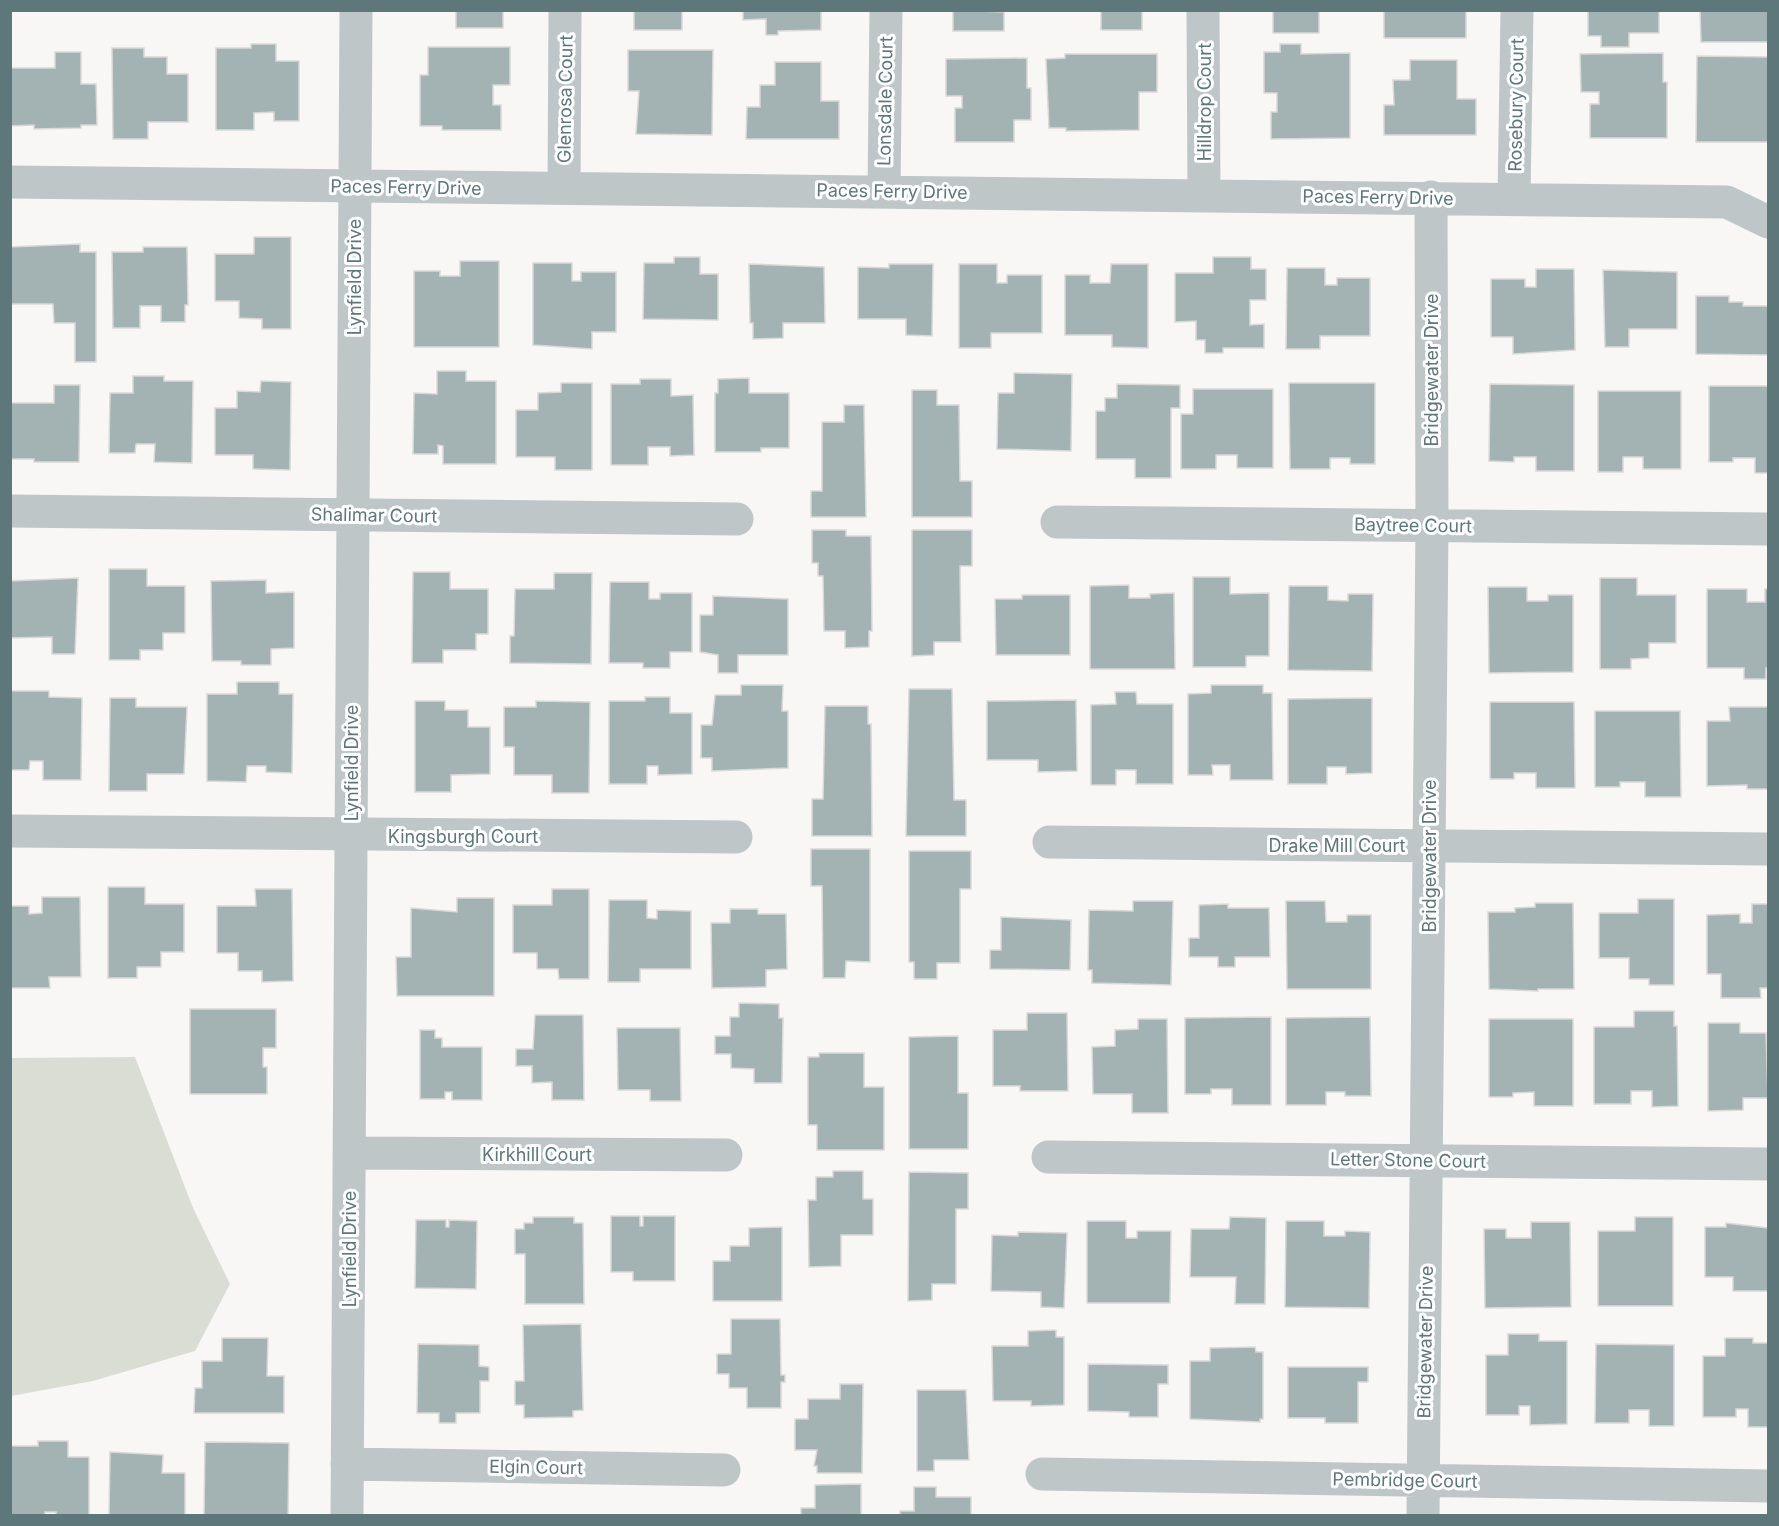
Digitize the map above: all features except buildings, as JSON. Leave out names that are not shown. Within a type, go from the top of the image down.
[{"type":"street","name":"Lynfield Drive","points":[[347,1515],[356,10]]},
{"type":"street","name":"Glenrosa Court","points":[[564,188],[566,10]]},
{"type":"street","name":"Lonsdale Court","points":[[884,192],[886,10]]},
{"type":"street","name":"Hilldrop Court","points":[[1203,10],[1204,194]]},
{"type":"street","name":"Rosebury Court","points":[[1514,199],[1517,10]]},
{"type":"street","name":"Paces Ferry Drive","points":[[10,182],[1204,194],[1727,202],[1768,222]]},
{"type":"street","name":"Bridgewater Drive","points":[[1423,1515],[1432,525],[1431,197]]},
{"type":"street","name":"Shalimar Court","points":[[10,511],[737,519]]},
{"type":"street","name":"Baytree Court","points":[[1057,522],[1768,529]]},
{"type":"street","name":"Kingsburgh Court","points":[[10,831],[736,837]]},
{"type":"street","name":"Drake Mill Court","points":[[1049,842],[1768,849]]},
{"type":"street","name":"Kirkhill Court","points":[[349,1153],[726,1155]]},
{"type":"street","name":"Letter Stone Court","points":[[1048,1156],[1768,1164]]},
{"type":"street","name":"Elgin Court","points":[[347,1464],[724,1470]]},
{"type":"street","name":"Pembridge Court","points":[[1042,1474],[1768,1486]]},
{"type":"shaded area","points":[[135,1057],[193,1208],[230,1284],[195,1351],[93,1381],[11,1396],[11,1058]]}]
